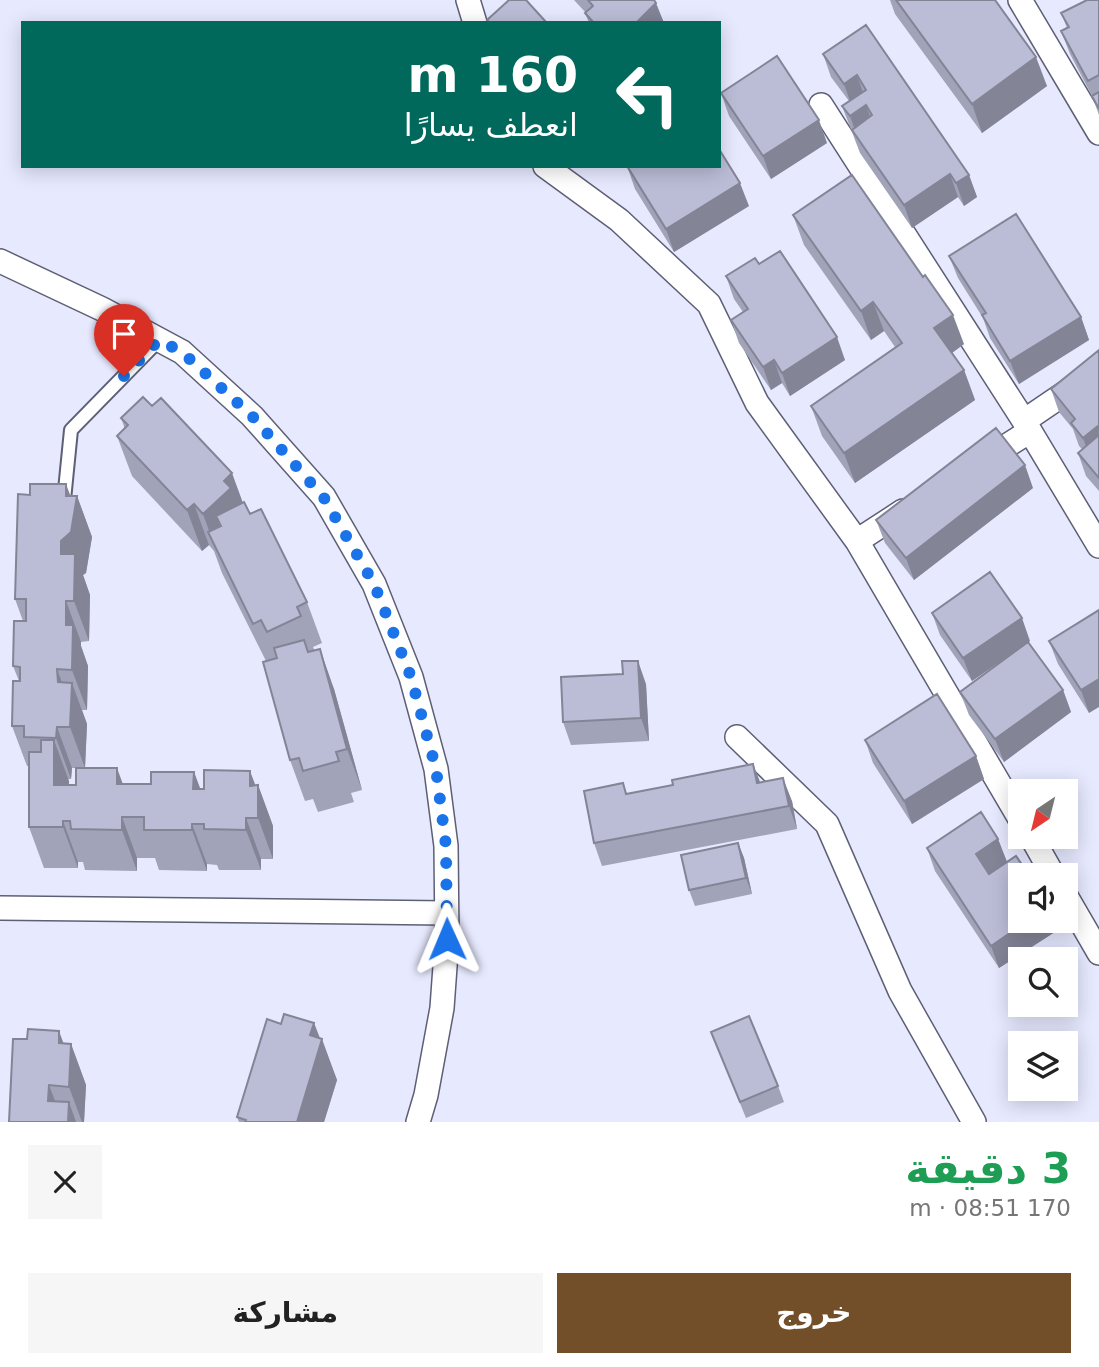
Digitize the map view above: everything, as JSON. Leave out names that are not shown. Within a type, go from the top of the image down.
[{"type":"street","points":[[468,0],[474,21]]},
{"type":"street","points":[[1020,0],[1099,133]]},
{"type":"street","points":[[821,105],[1027,426],[1099,545]]},
{"type":"street","points":[[548,168],[619,220],[709,304],[757,402],[857,541],[1008,799]]},
{"type":"street","points":[[0,261],[102,309],[182,352],[252,416],[315,487],[374,584],[411,677],[436,769],[446,846],[447,939],[442,1008],[426,1095],[418,1122]]},
{"type":"street","points":[[961,475],[1099,370]]},
{"type":"street","points":[[857,541],[926,497]]},
{"type":"street","points":[[737,737],[827,824],[900,991],[974,1122]]},
{"type":"street","points":[[0,908],[446,913]]},
{"type":"street","points":[[1078,917],[1099,953]]},
{"type":"lane","points":[[63,506],[71,430],[159,340]]},
{"type":"building","points":[[509,0],[526,0],[545,21],[488,21]]},
{"type":"building","points":[[588,0],[654,0],[656,3],[638,21],[592,21],[585,13],[593,6]]},
{"type":"building","points":[[896,0],[995,0],[1036,57],[972,104]]},
{"type":"building","points":[[1087,0],[1099,0],[1099,75],[1088,81],[1061,31],[1069,27],[1061,13]]},
{"type":"building","points":[[866,25],[969,175],[956,183],[950,174],[904,205],[852,130],[872,115],[866,105],[850,116],[842,106],[866,90],[857,75],[844,84],[823,54]]},
{"type":"building","points":[[777,56],[819,120],[763,156],[721,93]]},
{"type":"building","points":[[1099,92],[1099,109],[1092,96]]},
{"type":"building","points":[[721,152],[740,183],[666,229],[628,168],[721,168]]},
{"type":"building","points":[[852,175],[953,315],[934,328],[964,370],[844,453],[811,406],[902,343],[873,302],[861,311],[793,215]]},
{"type":"building","points":[[1016,214],[1081,317],[1010,361],[982,315],[986,313],[949,256]]},
{"type":"building","points":[[780,251],[837,337],[782,373],[774,360],[763,367],[731,320],[748,309],[726,276],[755,258],[759,264]]},
{"type":"building","points":[[1099,350],[1099,425],[1083,438],[1071,423],[1075,419],[1051,389]]},
{"type":"building","points":[[143,397],[152,406],[161,398],[232,473],[224,481],[231,488],[203,514],[194,504],[187,510],[117,436],[128,425],[121,418]]},
{"type":"building","points":[[996,428],[1025,465],[906,558],[876,520]]},
{"type":"building","points":[[1099,435],[1099,478],[1078,453]]},
{"type":"building","points":[[30,484],[66,484],[66,496],[77,496],[71,532],[61,541],[61,554],[75,554],[74,601],[66,601],[66,625],[73,625],[72,670],[57,669],[58,682],[72,683],[70,727],[57,727],[56,738],[24,737],[24,726],[12,726],[13,681],[20,681],[20,667],[13,666],[14,621],[26,621],[26,599],[15,599],[18,494],[30,495]]},
{"type":"building","points":[[244,502],[250,514],[261,509],[307,602],[297,607],[301,616],[267,632],[261,620],[253,624],[208,532],[221,526],[216,516]]},
{"type":"building","points":[[990,572],[1022,618],[963,658],[932,613]]},
{"type":"building","points":[[1099,610],[1099,679],[1081,690],[1049,641]]},
{"type":"building","points":[[304,640],[308,652],[320,649],[347,749],[336,752],[339,761],[303,771],[299,758],[290,760],[263,662],[277,658],[274,648]]},
{"type":"building","points":[[1028,642],[1063,690],[995,739],[960,692]]},
{"type":"building","points":[[622,661],[638,661],[641,718],[563,722],[561,677],[623,674]]},
{"type":"building","points":[[937,694],[976,756],[904,801],[865,740]]},
{"type":"building","points":[[41,740],[54,740],[54,785],[76,785],[76,768],[117,768],[117,784],[151,784],[151,772],[194,772],[193,789],[204,789],[204,770],[250,771],[250,786],[258,785],[258,818],[246,818],[246,830],[204,829],[204,824],[192,824],[192,830],[144,830],[144,817],[122,817],[122,830],[71,829],[70,821],[63,821],[63,827],[29,827],[29,752],[41,752]]},
{"type":"building","points":[[753,764],[757,783],[783,778],[789,806],[594,843],[584,791],[623,783],[626,794],[673,785],[672,780]]},
{"type":"building","points":[[981,812],[998,839],[976,854],[989,874],[1016,856],[1021,863],[1008,863],[1010,933],[991,946],[927,848]]},
{"type":"building","points":[[738,843],[746,878],[689,890],[681,855]]},
{"type":"building","points":[[284,1014],[314,1023],[310,1035],[322,1039],[297,1122],[245,1122],[246,1120],[237,1117],[267,1019],[281,1024]]},
{"type":"building","points":[[749,1016],[778,1086],[740,1102],[711,1032]]},
{"type":"building","points":[[28,1029],[59,1031],[59,1043],[71,1044],[69,1087],[49,1085],[48,1101],[69,1102],[68,1122],[9,1122],[13,1039],[27,1039]]},
{"type":"route","points":[[124,376],[159,340],[182,352],[252,416],[324,498],[374,584],[411,677],[436,769],[446,846],[447,939]]}]
